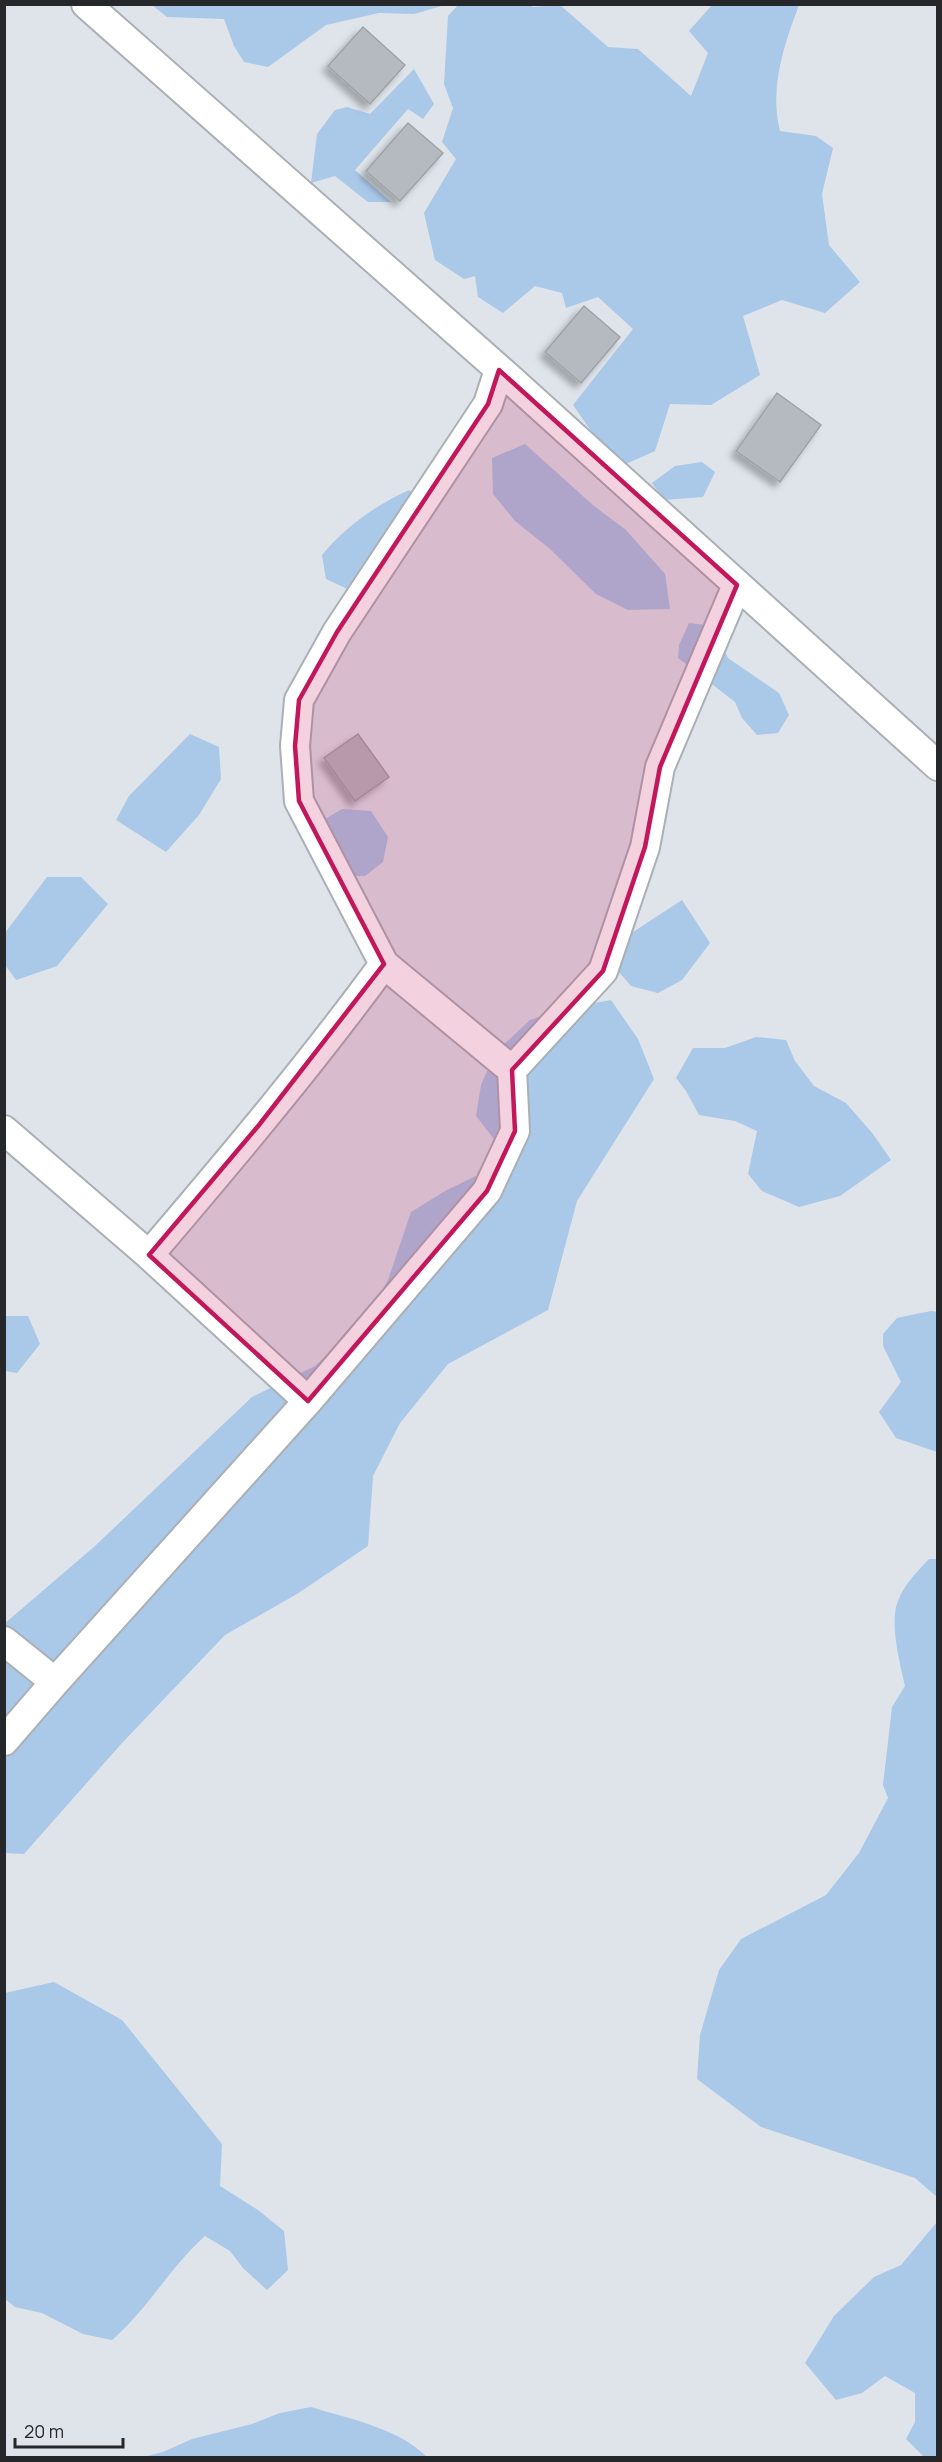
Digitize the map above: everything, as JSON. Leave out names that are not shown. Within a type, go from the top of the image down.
[{"type":"street","points":[[86,4],[499,370],[938,765]]},
{"type":"street","points":[[499,370],[488,404],[337,632],[299,700],[295,746],[299,801],[384,964],[513,1070]]},
{"type":"street","points":[[4,1741],[308,1401],[487,1191],[515,1131],[513,1070],[603,971],[645,847],[660,767],[737,585]]},
{"type":"street","points":[[149,1255],[259,1125],[384,964]]},
{"type":"street","points":[[4,1130],[149,1255],[308,1401]]},
{"type":"street","points":[[4,1641],[55,1682]]},
{"type":"highlighted area","points":[[499,370],[737,585],[660,767],[645,847],[603,971],[512,1070],[515,1131],[487,1191],[308,1401],[149,1255],[259,1125],[384,964],[299,801],[295,746],[299,700],[337,632],[488,404]]},
{"type":"shaded area","points":[[527,4],[533,7],[560,5],[608,47],[638,49],[691,96],[708,53],[689,31],[712,5],[799,5],[783,51],[777,83],[777,115],[780,131],[816,136],[833,148],[822,194],[829,245],[860,282],[825,313],[782,300],[743,316],[760,375],[711,405],[670,404],[655,451],[617,468],[573,405],[633,329],[598,297],[566,308],[562,293],[535,286],[503,313],[478,297],[475,276],[464,279],[435,260],[424,213],[456,159],[442,142],[453,108],[444,84],[448,16],[458,5]]},
{"type":"shaded area","points":[[152,5],[445,5],[414,14],[379,13],[326,25],[268,67],[244,62],[234,46],[224,19],[167,17]]},
{"type":"shaded area","points":[[414,69],[434,104],[423,119],[408,109],[355,170],[391,202],[368,202],[335,176],[311,183],[317,134],[335,110],[347,107],[370,114]]},
{"type":"shaded area","points":[[525,444],[594,506],[626,530],[665,574],[670,609],[628,610],[596,594],[550,549],[515,521],[493,494],[492,458]]},
{"type":"shaded area","points":[[702,462],[715,472],[703,497],[664,500],[652,483],[675,466]]},
{"type":"shaded area","points":[[409,490],[436,509],[356,593],[326,579],[322,555],[331,545],[362,518]]},
{"type":"shaded area","points":[[689,623],[713,626],[728,658],[779,693],[789,715],[778,733],[757,735],[742,718],[735,702],[678,658],[679,645]]},
{"type":"shaded area","points":[[190,734],[219,747],[221,779],[199,815],[166,852],[116,820],[129,796]]},
{"type":"shaded area","points":[[342,809],[371,811],[388,837],[383,862],[365,876],[338,876],[315,825]]},
{"type":"shaded area","points":[[47,877],[81,877],[108,904],[57,966],[16,980],[5,965],[5,933]]},
{"type":"shaded area","points":[[682,900],[710,943],[682,980],[658,993],[631,986],[612,964],[633,932]]},
{"type":"shaded area","points":[[611,1000],[638,1039],[654,1079],[577,1201],[548,1310],[448,1364],[400,1423],[373,1476],[368,1546],[297,1594],[225,1635],[122,1743],[24,1854],[5,1853],[4,1624],[95,1546],[252,1397],[315,1366],[367,1318],[388,1280],[411,1212],[445,1191],[488,1170],[504,1152],[476,1116],[481,1085],[495,1053],[530,1020],[562,1009]]},
{"type":"shaded area","points":[[756,1037],[786,1040],[795,1061],[814,1086],[846,1103],[873,1134],[891,1160],[840,1196],[799,1207],[762,1191],[748,1174],[757,1131],[735,1121],[699,1115],[676,1078],[693,1048],[725,1048]]},
{"type":"shaded area","points":[[931,1311],[938,1312],[937,1452],[896,1438],[879,1412],[901,1382],[883,1346],[883,1334],[897,1318]]},
{"type":"shaded area","points":[[5,1316],[28,1316],[40,1344],[17,1373],[5,1371]]},
{"type":"shaded area","points":[[929,1559],[938,1559],[937,2197],[915,2178],[761,2127],[697,2079],[700,2035],[719,1970],[741,1939],[826,1895],[859,1853],[888,1798],[883,1785],[892,1707],[905,1686],[896,1643],[896,1610],[904,1589]]},
{"type":"shaded area","points":[[54,1982],[122,2020],[222,2144],[220,2186],[258,2210],[284,2231],[288,2270],[267,2290],[243,2268],[230,2251],[205,2236],[192,2248],[137,2315],[112,2340],[83,2334],[42,2313],[15,2307],[5,2299],[5,1993]]},
{"type":"shaded area","points":[[937,2222],[937,2457],[924,2457],[906,2439],[915,2422],[915,2393],[885,2376],[862,2393],[836,2400],[805,2363],[834,2316],[874,2277],[901,2265]]},
{"type":"shaded area","points":[[311,2407],[387,2431],[402,2438],[427,2457],[143,2457],[163,2452],[192,2439],[252,2424],[280,2413]]},
{"type":"building","points":[[363,27],[405,65],[370,104],[328,66]]},
{"type":"building","points":[[408,123],[443,153],[400,201],[366,171]]},
{"type":"building","points":[[584,306],[620,337],[581,383],[545,352]]},
{"type":"building","points":[[777,393],[821,425],[780,482],[736,451]]},
{"type":"building","points":[[358,734],[389,777],[355,801],[324,758]]}]
